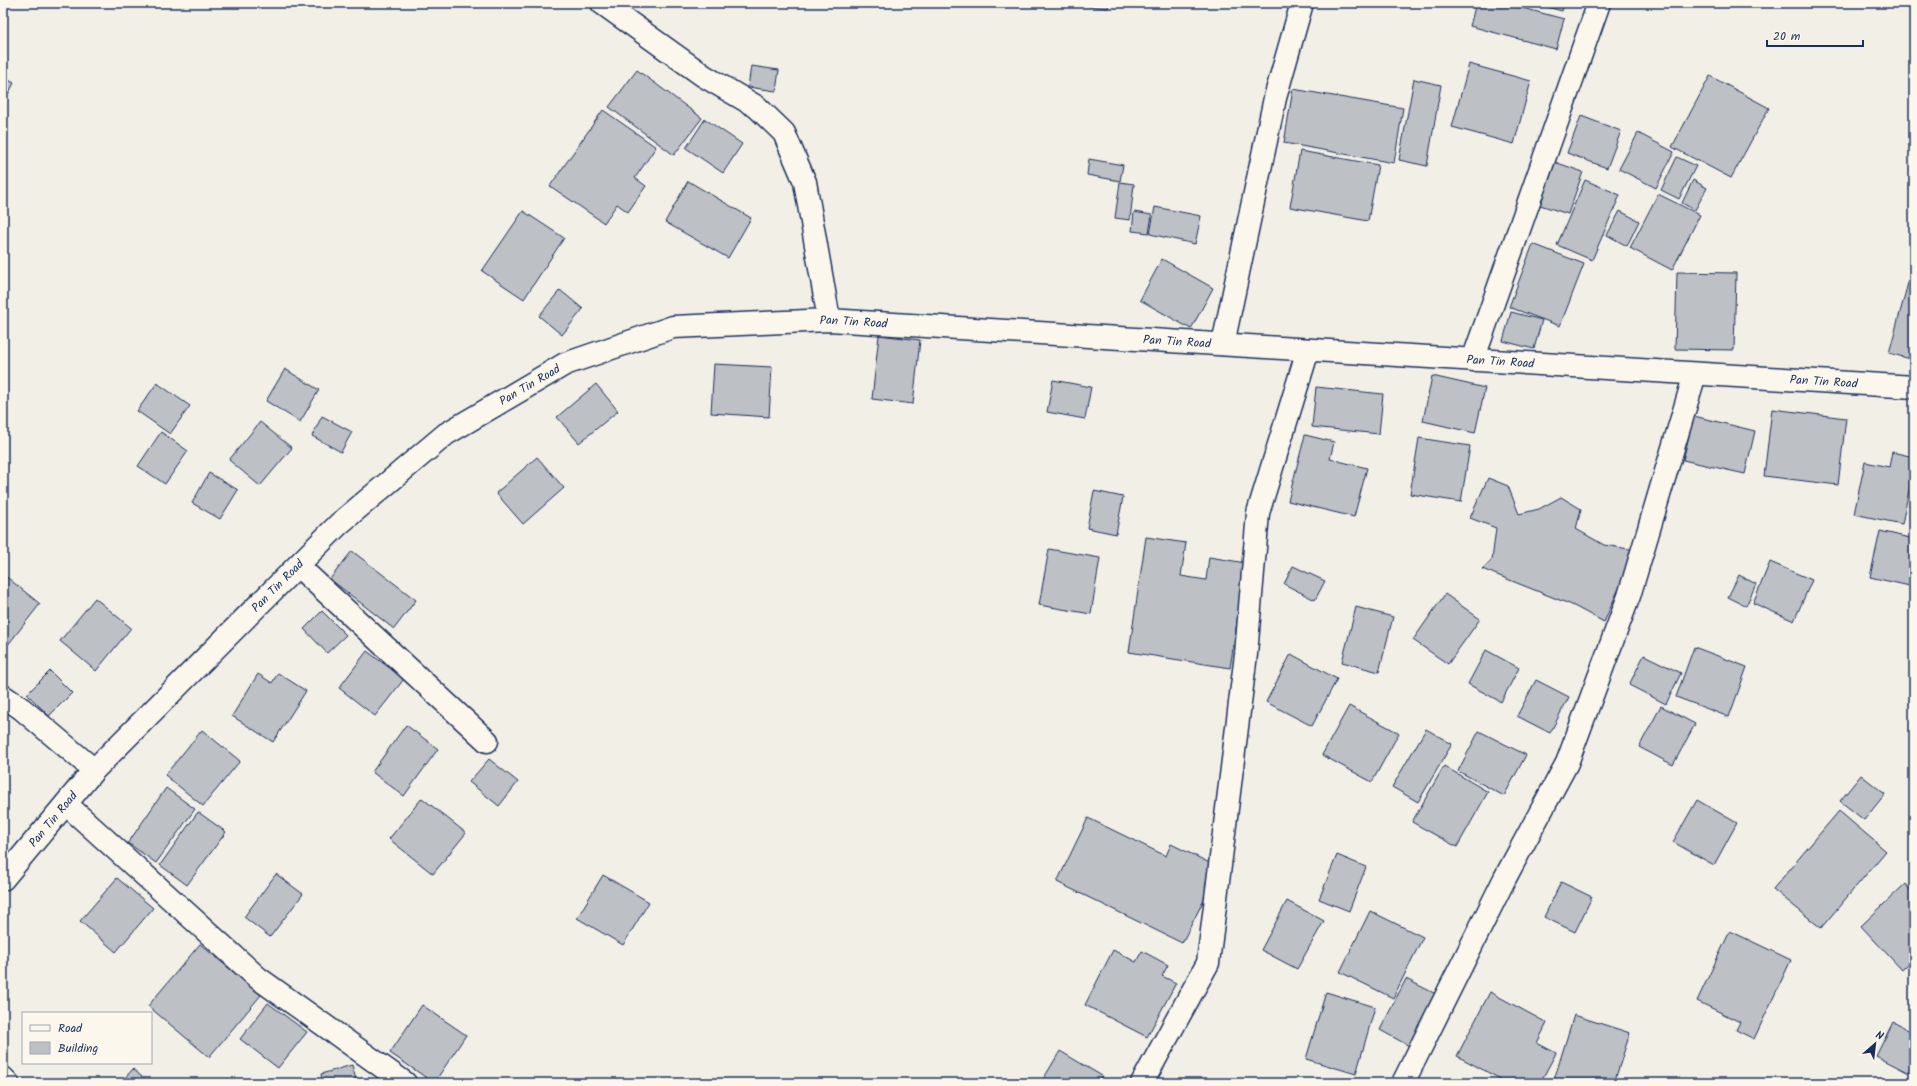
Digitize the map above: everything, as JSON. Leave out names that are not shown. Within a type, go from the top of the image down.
[{"type":"street","points":[[602,3],[704,76],[757,107],[784,133],[805,182],[829,320]]},
{"type":"street","points":[[1223,344],[1275,98],[1302,3]]},
{"type":"street","points":[[1473,360],[1598,3]]},
{"type":"street","name":"Pan Tin Road","points":[[3,879],[94,770],[339,524],[446,434],[565,364],[672,327],[829,320],[1914,387]]},
{"type":"street","points":[[1142,1083],[1208,964],[1246,654],[1258,513],[1308,350]]},
{"type":"street","points":[[1403,1083],[1502,885],[1567,763],[1629,596],[1695,374]]},
{"type":"street","points":[[298,566],[487,741]]},
{"type":"street","points":[[3,696],[22,709],[94,770]]},
{"type":"street","points":[[66,804],[258,978],[405,1083]]},
{"type":"street","points":[[3,1078],[8,1083]]},
{"type":"building","points":[[1058,3],[1109,3],[1108,8]]},
{"type":"building","points":[[1476,3],[1504,3],[1564,19],[1556,49],[1470,26]]},
{"type":"building","points":[[1532,3],[1564,3],[1562,11]]},
{"type":"building","points":[[1469,64],[1531,81],[1514,144],[1452,127]]},
{"type":"building","points":[[751,66],[779,70],[776,91],[748,87]]},
{"type":"building","points":[[637,70],[702,118],[674,155],[609,107]]},
{"type":"building","points":[[1710,76],[1769,108],[1731,178],[1672,147]]},
{"type":"building","points":[[3,77],[14,83],[3,104]]},
{"type":"building","points":[[1414,79],[1441,85],[1427,166],[1399,160]]},
{"type":"building","points":[[1293,89],[1403,108],[1394,163],[1284,143]]},
{"type":"building","points":[[603,110],[656,147],[635,178],[646,186],[628,212],[617,204],[604,223],[550,186]]},
{"type":"building","points":[[1581,116],[1621,131],[1607,168],[1567,153]]},
{"type":"building","points":[[705,119],[742,144],[723,173],[686,148]]},
{"type":"building","points":[[1638,133],[1674,152],[1656,188],[1619,169]]},
{"type":"building","points":[[1300,151],[1378,165],[1368,221],[1290,207]]},
{"type":"building","points":[[1677,157],[1696,166],[1679,199],[1661,190]]},
{"type":"building","points":[[1089,159],[1123,165],[1120,181],[1087,175]]},
{"type":"building","points":[[1552,161],[1583,172],[1568,214],[1537,204]]},
{"type":"building","points":[[1585,180],[1620,195],[1592,260],[1557,245]]},
{"type":"building","points":[[1693,180],[1707,188],[1695,210],[1682,203]]},
{"type":"building","points":[[688,181],[751,218],[728,258],[665,222]]},
{"type":"building","points":[[1120,182],[1134,184],[1130,220],[1115,218]]},
{"type":"building","points":[[1658,194],[1700,215],[1672,270],[1630,248]]},
{"type":"building","points":[[1155,207],[1201,216],[1195,244],[1150,234]]},
{"type":"building","points":[[523,211],[564,238],[524,299],[482,271]]},
{"type":"building","points":[[1620,211],[1639,221],[1627,246],[1607,235]]},
{"type":"building","points":[[1134,212],[1152,215],[1149,233],[1132,231]]},
{"type":"building","points":[[1533,244],[1584,264],[1560,326],[1509,307]]},
{"type":"building","points":[[1162,259],[1213,288],[1191,329],[1140,300]]},
{"type":"building","points":[[1677,272],[1736,273],[1734,350],[1675,349]]},
{"type":"building","points":[[1908,283],[1914,284],[1914,360],[1889,353]]},
{"type":"building","points":[[560,290],[583,309],[562,335],[539,316]]},
{"type":"building","points":[[1511,312],[1542,320],[1534,349],[1503,341]]},
{"type":"building","points":[[879,335],[920,340],[913,404],[872,399]]},
{"type":"building","points":[[714,364],[772,367],[769,417],[711,413]]},
{"type":"building","points":[[285,369],[319,390],[300,422],[266,401]]},
{"type":"building","points":[[1432,376],[1485,388],[1475,433],[1423,421]]},
{"type":"building","points":[[1053,380],[1091,387],[1085,419],[1047,412]]},
{"type":"building","points":[[157,383],[190,406],[170,434],[137,411]]},
{"type":"building","points":[[596,384],[618,411],[579,443],[557,417]]},
{"type":"building","points":[[1316,387],[1383,394],[1379,434],[1312,427]]},
{"type":"building","points":[[1772,409],[1846,418],[1838,485],[1764,476]]},
{"type":"building","points":[[322,416],[352,432],[341,452],[312,436]]},
{"type":"building","points":[[1694,416],[1755,431],[1745,474],[1683,460]]},
{"type":"building","points":[[260,422],[292,448],[260,486],[229,460]]},
{"type":"building","points":[[161,432],[188,451],[165,484],[138,466]]},
{"type":"building","points":[[1305,435],[1334,442],[1330,459],[1367,468],[1354,517],[1288,501]]},
{"type":"building","points":[[1419,438],[1470,446],[1461,502],[1410,494]]},
{"type":"building","points":[[1892,452],[1914,457],[1914,466],[1902,524],[1854,514],[1865,462],[1889,467]]},
{"type":"building","points":[[537,457],[564,488],[523,524],[496,493]]},
{"type":"building","points":[[209,473],[238,490],[220,519],[192,503]]},
{"type":"building","points":[[1488,478],[1508,486],[1519,514],[1539,509],[1561,497],[1581,509],[1576,529],[1604,545],[1636,550],[1604,622],[1572,605],[1482,569],[1492,560],[1496,528],[1470,518]]},
{"type":"building","points":[[1094,491],[1123,497],[1116,534],[1087,528]]},
{"type":"building","points":[[1880,531],[1914,539],[1914,587],[1870,577]]},
{"type":"building","points":[[1146,537],[1186,543],[1181,576],[1206,580],[1209,557],[1246,563],[1230,668],[1129,652]]},
{"type":"building","points":[[1049,549],[1100,558],[1091,614],[1039,605]]},
{"type":"building","points":[[352,551],[416,600],[394,629],[330,579]]},
{"type":"building","points":[[1770,562],[1812,580],[1794,621],[1753,603]]},
{"type":"building","points":[[1293,566],[1325,581],[1315,600],[1284,584]]},
{"type":"building","points":[[3,574],[40,604],[7,646],[3,643]]},
{"type":"building","points":[[1739,575],[1756,584],[1746,606],[1728,597]]},
{"type":"building","points":[[1445,594],[1480,619],[1448,664],[1413,640]]},
{"type":"building","points":[[95,598],[131,628],[96,671],[60,641]]},
{"type":"building","points":[[1356,607],[1393,617],[1379,672],[1342,662]]},
{"type":"building","points":[[322,611],[346,635],[327,653],[304,629]]},
{"type":"building","points":[[1694,647],[1747,667],[1729,717],[1676,697]]},
{"type":"building","points":[[1486,650],[1519,668],[1501,702],[1468,684]]},
{"type":"building","points":[[367,651],[404,679],[375,716],[339,688]]},
{"type":"building","points":[[1291,654],[1337,679],[1312,726],[1266,702]]},
{"type":"building","points":[[1644,655],[1681,673],[1666,704],[1629,685]]},
{"type":"building","points":[[50,671],[72,693],[49,716],[27,694]]},
{"type":"building","points":[[278,673],[306,691],[273,742],[232,716],[258,674],[272,683]]},
{"type":"building","points":[[1536,680],[1569,697],[1550,733],[1517,716]]},
{"type":"building","points":[[1349,706],[1399,733],[1372,782],[1322,755]]},
{"type":"building","points":[[1661,706],[1695,724],[1673,765],[1639,747]]},
{"type":"building","points":[[406,725],[438,749],[404,796],[372,772]]},
{"type":"building","points":[[1426,729],[1452,744],[1418,802],[1392,787]]},
{"type":"building","points":[[202,730],[240,761],[203,806],[165,775]]},
{"type":"building","points":[[1479,731],[1526,755],[1504,796],[1458,771]]},
{"type":"building","points":[[489,759],[518,782],[499,806],[469,782]]},
{"type":"building","points":[[1444,766],[1488,792],[1457,847],[1412,822]]},
{"type":"building","points":[[1861,775],[1885,794],[1864,820],[1840,801]]},
{"type":"building","points":[[166,788],[195,809],[156,863],[128,843]]},
{"type":"building","points":[[422,798],[466,833],[433,874],[389,839]]},
{"type":"building","points":[[1697,800],[1737,823],[1714,865],[1673,842]]},
{"type":"building","points":[[1839,811],[1886,851],[1821,928],[1773,889]]},
{"type":"building","points":[[198,812],[226,832],[187,885],[160,865]]},
{"type":"building","points":[[1088,818],[1166,856],[1171,844],[1220,868],[1182,943],[1057,882]]},
{"type":"building","points":[[1337,855],[1366,867],[1349,911],[1319,899]]},
{"type":"building","points":[[276,874],[303,894],[270,937],[244,917]]},
{"type":"building","points":[[603,875],[649,902],[623,945],[577,918]]},
{"type":"building","points":[[117,878],[153,908],[116,952],[80,921]]},
{"type":"building","points":[[1561,882],[1592,897],[1575,932],[1544,917]]},
{"type":"building","points":[[1905,884],[1914,894],[1914,958],[1902,970],[1861,926]]},
{"type":"building","points":[[1287,901],[1324,921],[1297,969],[1261,950]]},
{"type":"building","points":[[1370,911],[1423,937],[1393,998],[1340,972]]},
{"type":"building","points":[[1730,931],[1791,960],[1754,1039],[1736,1030],[1740,1022],[1697,1001]]},
{"type":"building","points":[[200,944],[261,995],[209,1057],[148,1006]]},
{"type":"building","points":[[1113,950],[1136,962],[1142,951],[1168,965],[1162,976],[1176,983],[1147,1037],[1085,1005]]},
{"type":"building","points":[[1406,979],[1440,996],[1413,1048],[1380,1030]]},
{"type":"building","points":[[1326,992],[1375,1007],[1356,1074],[1306,1059]]},
{"type":"building","points":[[1490,992],[1547,1023],[1537,1043],[1556,1053],[1540,1083],[1508,1083],[1457,1056]]},
{"type":"building","points":[[268,1003],[307,1032],[278,1068],[240,1039]]},
{"type":"building","points":[[422,1005],[466,1035],[434,1083],[390,1053]]},
{"type":"building","points":[[1574,1015],[1630,1033],[1614,1083],[1553,1083]]},
{"type":"building","points":[[1893,1022],[1914,1033],[1914,1064],[1909,1073],[1876,1056]]},
{"type":"building","points":[[1060,1051],[1102,1076],[1098,1083],[1041,1083]]},
{"type":"building","points":[[352,1065],[357,1083],[323,1083],[321,1074]]},
{"type":"building","points":[[133,1069],[149,1083],[120,1083]]},
{"type":"building","points":[[1471,1078],[1488,1083],[1469,1083]]}]
